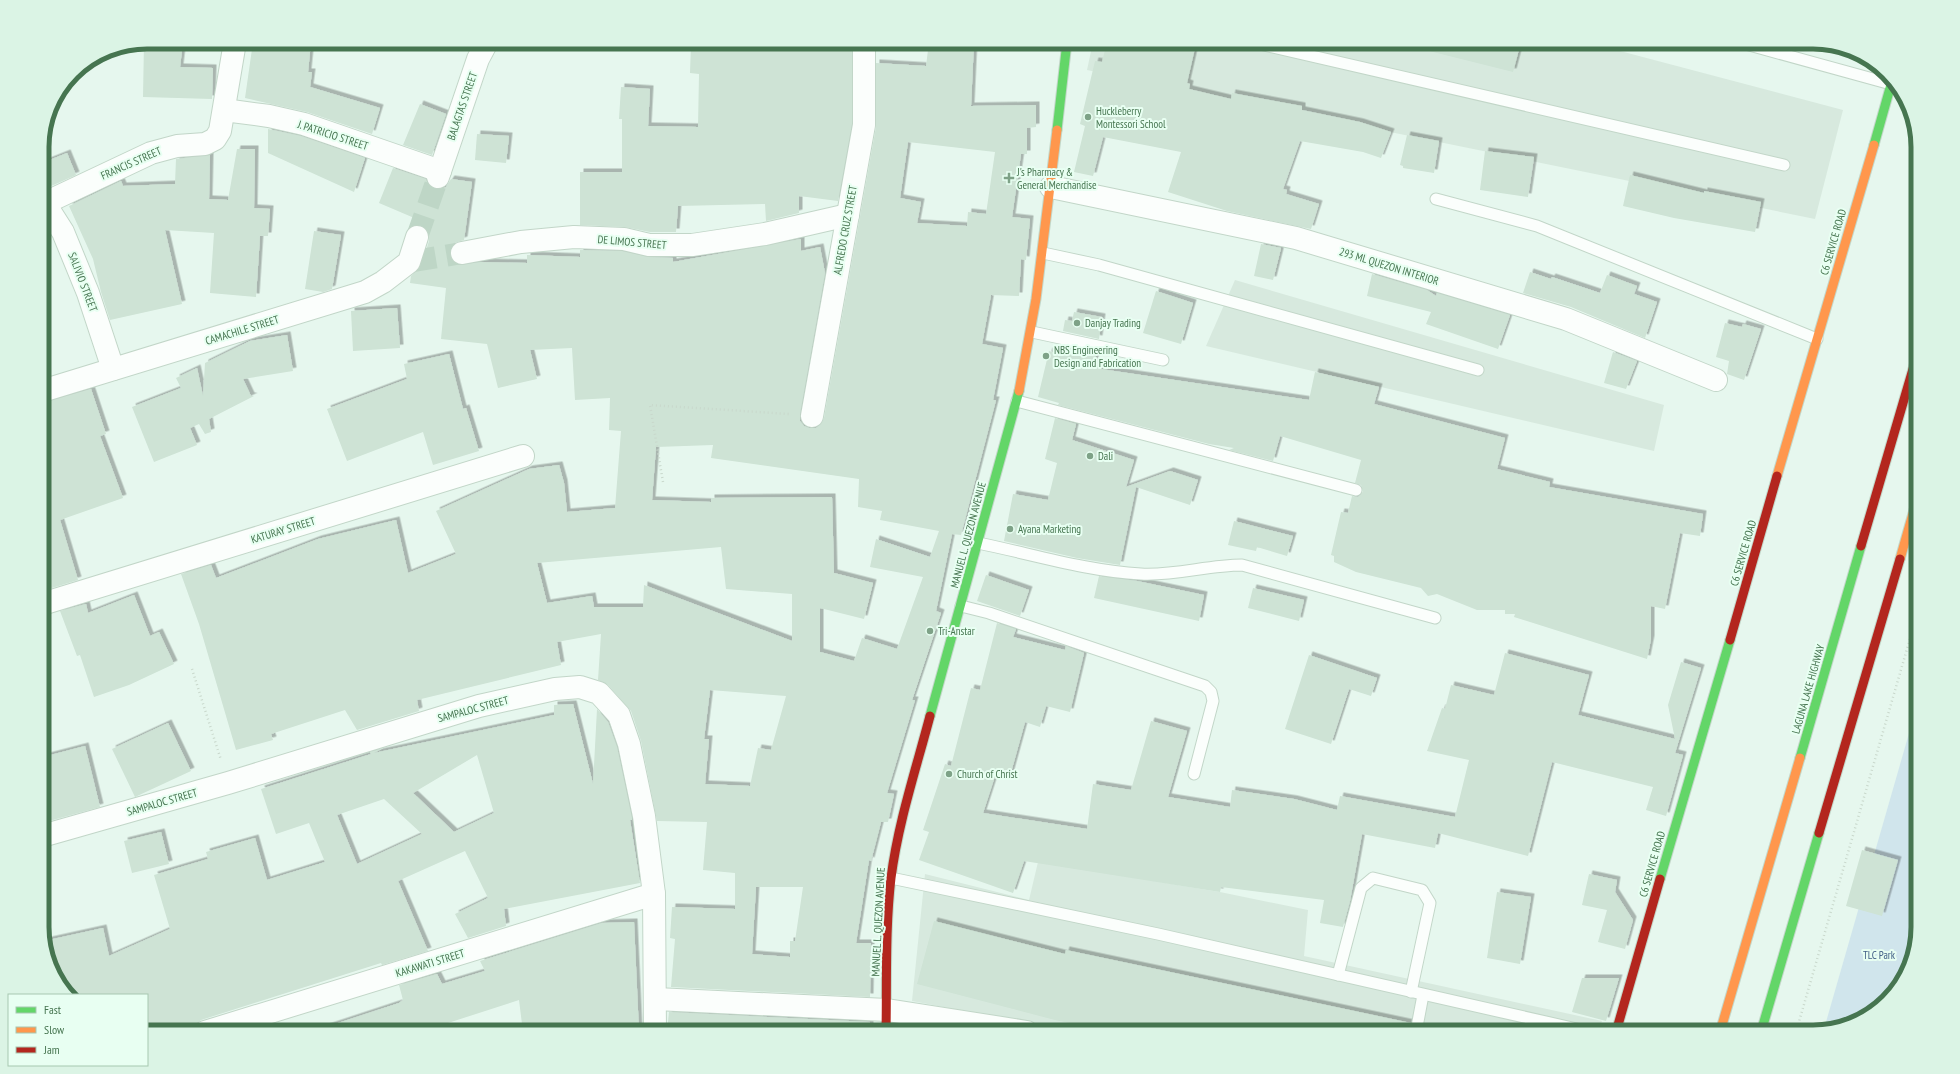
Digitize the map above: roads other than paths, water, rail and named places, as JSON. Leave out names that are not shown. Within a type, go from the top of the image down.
[{"type":"main road","name":"MANUEL L. QUEZON AVENUE","points":[[886,1025],[888,926],[891,878],[899,831],[1017,401],[1032,332],[1051,187],[1066,49]]},
{"type":"main road","name":"C6 SERVICE ROAD","points":[[1618,1025],[1891,87]]},
{"type":"main road","name":"LAGUNA LAKE HIGHWAY","points":[[1722,1025],[1911,376]]},
{"type":"main road","points":[[1763,1025],[1911,520]]},
{"type":"street","name":"FRANCIS STREET","points":[[49,199],[152,153],[177,146],[205,144],[214,139],[220,131],[234,49]]},
{"type":"street","name":"BALAGTAS STREET","points":[[439,174],[478,59],[483,49]]},
{"type":"street","name":"ALFREDO CRUZ STREET","points":[[812,416],[864,125],[864,49]]},
{"type":"street","name":"J. PATRICIO STREET","points":[[224,110],[269,116],[304,124],[439,174]]},
{"type":"street","name":"293 ML QUEZON INTERIOR","points":[[1051,187],[1296,238],[1566,319],[1716,380]]},
{"type":"street","name":"SALIVIO STREET","points":[[49,209],[63,232],[88,293],[113,369]]},
{"type":"street","name":"DE LIMOS STREET","points":[[462,253],[521,242],[574,237],[624,239],[649,245],[692,246],[765,234],[848,214]]},
{"type":"street","name":"CAMACHILE STREET","points":[[49,389],[365,292],[383,282],[411,262],[417,237]]},
{"type":"street","name":"KATURAY STREET","points":[[49,602],[523,456]]},
{"type":"street","name":"SAMPALOC STREET","points":[[49,834],[228,783],[479,706],[555,689],[580,686],[600,693],[619,715],[629,744],[644,816],[654,894],[655,1025]]},
{"type":"street","name":"KAKAWATI STREET","points":[[228,1025],[654,894]]},
{"type":"street","points":[[656,1000],[886,1010],[982,1025]]},
{"type":"lane","points":[[1281,49],[1784,165]]},
{"type":"lane","points":[[1765,49],[1885,80]]},
{"type":"lane","points":[[1436,200],[1538,226],[1817,339]]},
{"type":"lane","points":[[1043,253],[1099,265],[1478,370]]},
{"type":"lane","points":[[1032,332],[1163,360]]},
{"type":"lane","points":[[1017,401],[1356,490]]},
{"type":"lane","points":[[978,542],[1080,565],[1141,574],[1171,573],[1226,565],[1242,565],[1435,618]]},
{"type":"lane","points":[[961,606],[989,613],[1205,686],[1211,692],[1213,701],[1194,774]]},
{"type":"lane","points":[[891,878],[1158,934],[1558,1025]]},
{"type":"lane","points":[[1338,976],[1361,888],[1373,878],[1422,890],[1430,903],[1411,992]]},
{"type":"lane","points":[[1417,1025],[1423,995]]},
{"type":"tunnel","points":[[417,237],[438,177]]},
{"type":"tunnel","points":[[414,261],[462,253]]},
{"type":"place","name":"Huckleberry Montessori School","points":[[1088,117]]},
{"type":"place","name":"J's Pharmacy & General Merchandise","points":[[1009,178]]},
{"type":"place","name":"Danjay Trading","points":[[1077,323]]},
{"type":"place","name":"NBS Engineering Design and Fabrication","points":[[1046,356]]},
{"type":"place","name":"Dali","points":[[1090,456]]},
{"type":"place","name":"Ayana Marketing","points":[[1010,529]]},
{"type":"place","name":"Tri-Anstar","points":[[930,631]]},
{"type":"place","name":"Church of Christ","points":[[949,774]]},
{"type":"park label","name":"TLC Park","points":[[1879,955]]}]
